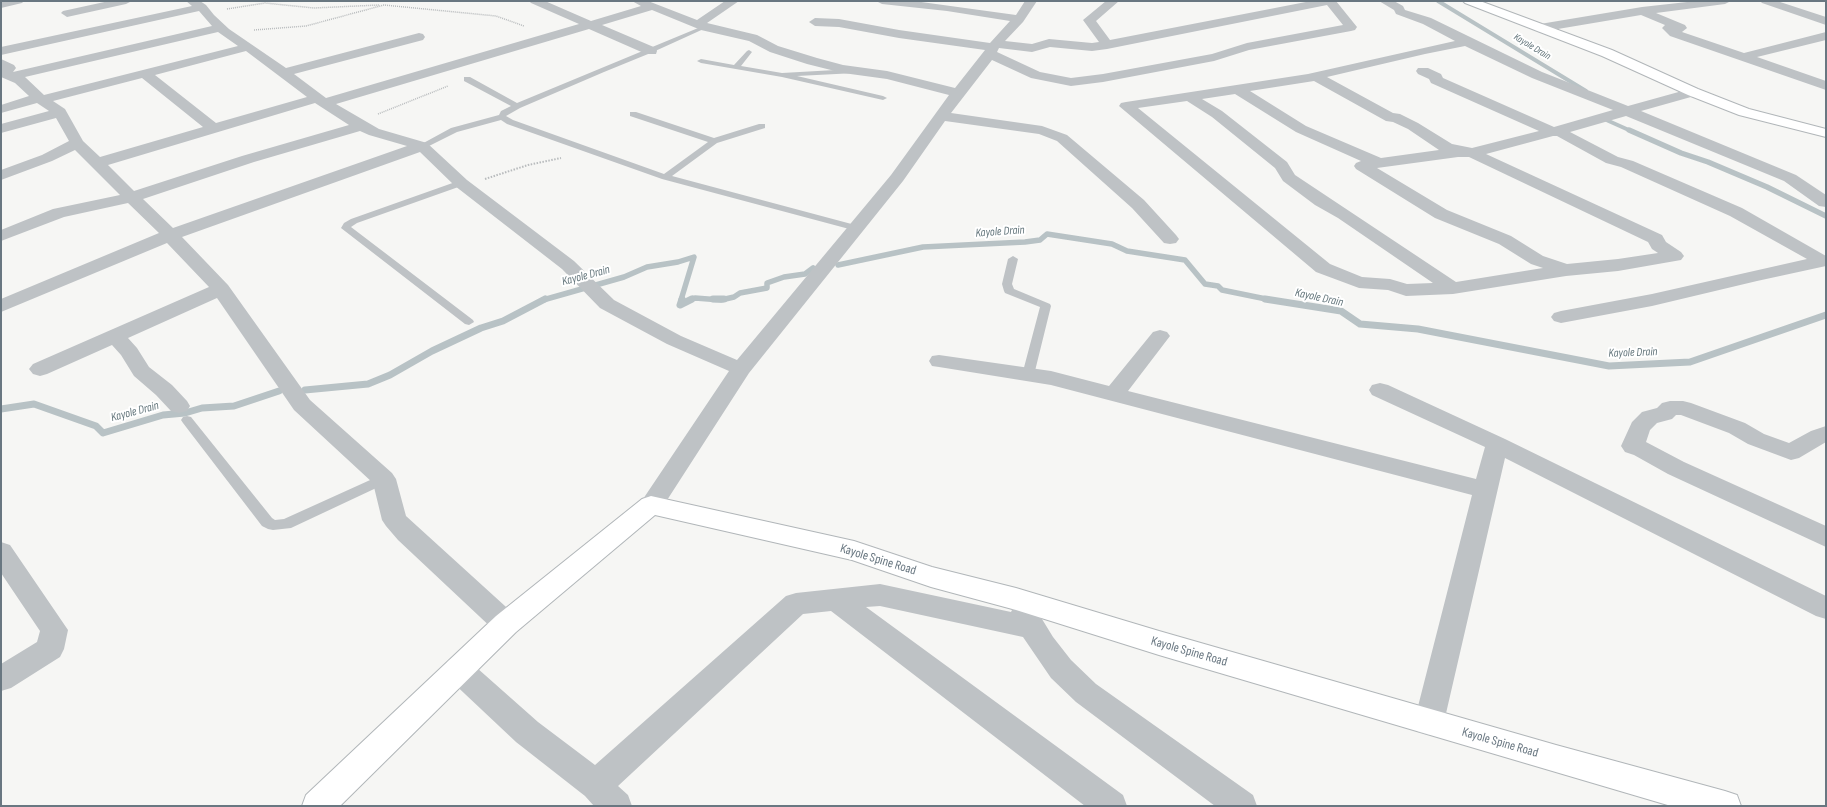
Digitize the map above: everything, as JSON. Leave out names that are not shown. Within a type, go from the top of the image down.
[{"type":"main road","points":[[1469,1],[1607,53],[1693,92],[1744,112],[1826,134]]},
{"type":"main road","points":[[318,806],[506,624],[651,505]]},
{"type":"main road","name":"Kayole Spine Road","points":[[651,505],[854,551],[931,577],[1016,599],[1429,722],[1725,806]]},
{"type":"street","points":[[1,5],[18,1]]},
{"type":"street","points":[[85,33],[64,9],[126,1]]},
{"type":"street","points":[[535,1],[651,51]]},
{"type":"street","points":[[637,1],[701,26],[753,38],[774,49],[793,55],[843,69],[887,75],[958,93]]},
{"type":"street","points":[[701,26],[733,1]]},
{"type":"street","points":[[882,1],[947,8],[1019,19]]},
{"type":"street","points":[[651,505],[741,369],[897,178],[958,93],[1019,19],[1031,1]]},
{"type":"street","points":[[1107,45],[1089,20],[1113,1]]},
{"type":"street","points":[[815,22],[839,23],[899,34],[994,48],[1032,48],[1049,43],[1092,47],[1107,45],[1142,36],[1330,1],[1351,27],[1247,47],[1214,57],[1103,78],[1071,82],[1036,75],[994,48]]},
{"type":"street","points":[[1385,1],[1399,8],[1400,12],[1427,21],[1467,42],[1537,75],[1629,111],[1790,178],[1825,202]]},
{"type":"street","points":[[1540,28],[1642,11],[1724,1]]},
{"type":"street","points":[[1766,1],[1826,21]]},
{"type":"street","points":[[1,50],[85,33],[197,4],[223,30],[321,101],[358,125],[374,132],[422,146],[461,183],[568,265],[607,304],[691,348],[741,369]]},
{"type":"street","points":[[97,163],[651,7]]},
{"type":"street","points":[[1642,11],[1681,28],[1668,28],[1674,33],[1826,86]]},
{"type":"street","points":[[4,72],[223,30]]},
{"type":"street","points":[[1743,57],[1826,36]]},
{"type":"street","points":[[284,73],[419,37]]},
{"type":"street","points":[[1316,76],[1333,87],[1391,118],[1395,117],[1413,126],[1448,148],[1472,152],[1656,239],[1658,245],[1675,256],[1641,260],[1618,265],[1566,270],[1453,288],[1406,290],[1390,285],[1359,282],[1323,268],[1126,106],[1316,76],[1425,50],[1467,42]]},
{"type":"street","points":[[1,109],[248,47]]},
{"type":"street","points":[[4,72],[20,80],[41,99],[60,112],[77,143],[170,235],[221,289],[302,405],[384,479],[395,520],[419,546],[506,624]]},
{"type":"street","points":[[1423,72],[1436,77],[1436,80],[1451,87],[1553,132],[1560,132],[1612,160],[1627,164],[1736,212],[1824,262]]},
{"type":"street","points":[[144,73],[214,129]]},
{"type":"street","points":[[1238,89],[1301,129],[1375,161],[1362,166]]},
{"type":"street","points":[[1362,166],[1408,158],[1458,152],[1472,152],[1553,132],[1693,92]]},
{"type":"street","points":[[1190,97],[1217,114],[1281,165],[1288,178],[1321,202],[1344,214],[1453,288]]},
{"type":"street","points":[[1,129],[60,112]]},
{"type":"street","points":[[941,116],[1042,130],[1062,138],[1138,204],[1170,239]]},
{"type":"street","points":[[1,236],[60,213],[131,197],[358,125]]},
{"type":"street","points":[[1,175],[48,158],[77,143]]},
{"type":"street","points":[[1,306],[170,235],[422,146]]},
{"type":"street","points":[[1362,166],[1441,214],[1505,240],[1537,260],[1566,270]]},
{"type":"street","points":[[1561,317],[1652,300],[1757,275],[1824,262]]},
{"type":"street","points":[[40,369],[221,289]]},
{"type":"street","points":[[115,336],[130,352],[141,371],[164,390],[183,413]]},
{"type":"street","points":[[1114,394],[1160,336]]},
{"type":"street","points":[[939,360],[1051,378],[1486,490]]},
{"type":"street","points":[[1380,390],[1497,444],[1826,608]]},
{"type":"street","points":[[1826,434],[1819,436],[1791,452],[1756,439],[1737,428],[1683,408],[1670,408],[1664,414],[1650,417],[1640,427],[1633,446],[1642,449],[1676,468],[1826,537]]},
{"type":"street","points":[[1429,722],[1497,444]]},
{"type":"street","points":[[1,552],[54,630],[50,649],[1,679]]},
{"type":"street","points":[[458,669],[527,732],[606,796],[796,604],[880,595],[1031,627]]},
{"type":"street","points":[[1016,599],[1031,627],[1061,669],[1086,693],[1241,806]]},
{"type":"street","points":[[836,600],[1111,806]]},
{"type":"lane","points":[[422,146],[454,130],[502,117],[504,113],[517,106],[601,70],[651,51],[701,26]]},
{"type":"lane","points":[[736,67],[749,52]]},
{"type":"lane","points":[[701,61],[782,75],[883,98]]},
{"type":"lane","points":[[782,75],[856,71]]},
{"type":"lane","points":[[467,79],[517,106]]},
{"type":"lane","points":[[633,114],[714,141]]},
{"type":"lane","points":[[502,117],[510,122],[665,177],[856,228]]},
{"type":"lane","points":[[665,177],[714,141],[762,126]]},
{"type":"lane","points":[[461,183],[354,221],[347,225],[346,228],[469,322]]},
{"type":"lane","points":[[1013,259],[1007,284],[1009,291],[1017,296],[1046,306],[1028,375]]},
{"type":"lane","points":[[183,413],[267,522],[273,525],[286,524],[384,479]]},
{"type":"path","points":[[221,10],[265,3],[314,8],[384,5],[496,16],[526,26]]},
{"type":"path","points":[[223,30],[306,26],[384,5]]},
{"type":"path","points":[[358,125],[417,97],[467,79]]},
{"type":"path","points":[[461,183],[481,180],[528,166],[591,151]]},
{"type":"waterway","name":"Kayole Drain","points":[[1438,1],[1586,91]]},
{"type":"waterway","name":"Kayole Drain","points":[[1602,118],[1631,131]]},
{"type":"waterway","name":"Kayole Drain","points":[[1629,130],[1681,153],[1708,162],[1767,187],[1826,216]]},
{"type":"waterway","name":"Kayole Drain","points":[[838,265],[923,247],[1025,242],[1040,240],[1047,234],[1112,244],[1127,251],[1185,260],[1205,284],[1218,286],[1222,290],[1270,300]]},
{"type":"waterway","name":"Kayole Drain","points":[[543,300],[624,277],[647,267],[678,262],[694,257],[681,300]]},
{"type":"waterway","name":"Kayole Drain","points":[[690,300],[695,298],[721,300],[734,297],[740,293],[767,288],[767,283],[784,277],[805,274],[813,268]]},
{"type":"waterway","name":"Kayole Drain","points":[[682,299],[680,305],[690,300]]},
{"type":"waterway","name":"Kayole Drain","points":[[713,299],[724,299]]},
{"type":"waterway","name":"Kayole Drain","points":[[1265,299],[1270,300]]},
{"type":"waterway","name":"Kayole Drain","points":[[305,390],[368,384],[390,375],[432,351],[481,328],[503,321],[543,300]]},
{"type":"waterway","name":"Kayole Drain","points":[[1270,300],[1341,311],[1360,324],[1418,329],[1609,366],[1690,362],[1826,315]]},
{"type":"waterway","name":"Kayole Drain","points":[[1,409],[34,404],[96,426],[103,433],[163,415],[185,413],[202,408],[234,406],[279,391]]}]
